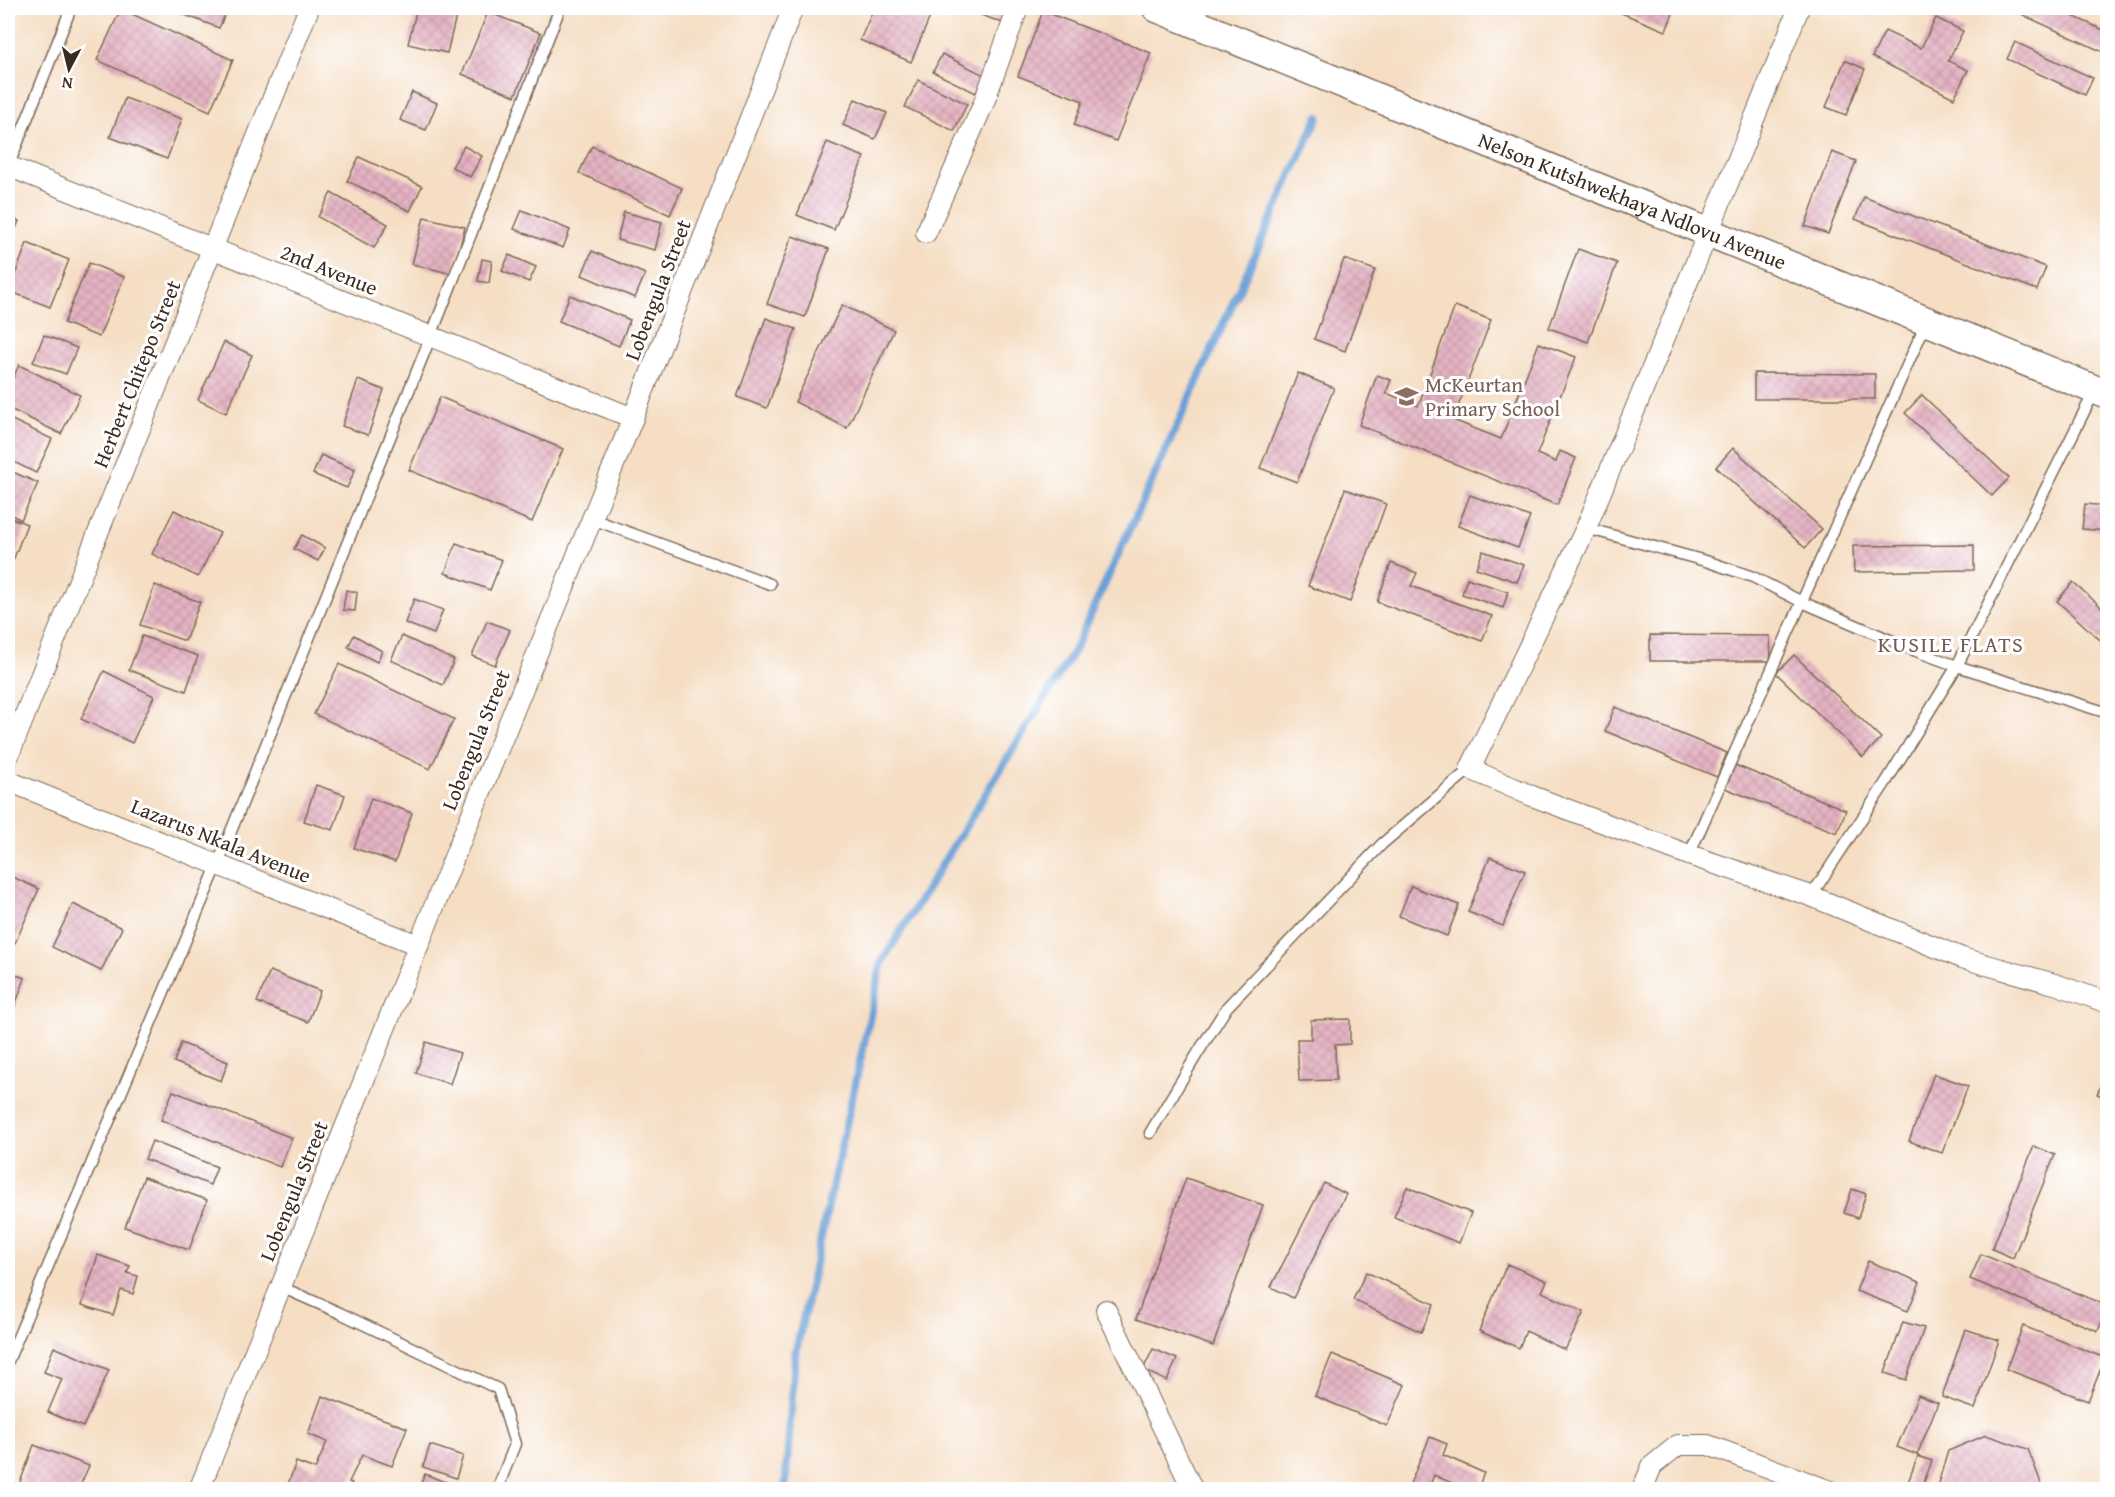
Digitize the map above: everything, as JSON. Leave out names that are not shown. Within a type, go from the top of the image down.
[{"type":"street","name":"Herbert Chitepo Street","points":[[8,757],[309,8]]},
{"type":"street","name":"Lobengula Street","points":[[199,1490],[633,418],[794,8]]},
{"type":"street","points":[[926,233],[983,105],[1018,8]]},
{"type":"street","name":"Nelson Kutshwekhaya Ndlovu Avenue","points":[[1157,8],[2101,393]]},
{"type":"street","points":[[1798,8],[1586,528],[1470,769],[1532,796],[1689,855],[1811,896],[1962,958],[2058,985],[2108,1003]]},
{"type":"street","name":"2nd Avenue","points":[[8,166],[633,418]]},
{"type":"street","name":"Lazarus Nkala Avenue","points":[[8,781],[418,945]]},
{"type":"street","points":[[1106,1310],[1193,1490]]},
{"type":"street","points":[[1642,1490],[1652,1466],[1678,1445],[1708,1445],[1828,1490]]},
{"type":"lane","points":[[8,166],[71,8]]},
{"type":"lane","points":[[8,1361],[217,866],[431,336],[560,8]]},
{"type":"lane","points":[[1689,855],[1926,322]]},
{"type":"lane","points":[[1811,896],[1886,782],[1957,666],[2101,393]]},
{"type":"lane","points":[[592,519],[770,584]]},
{"type":"lane","points":[[1586,528],[1731,569],[1916,651],[2108,713]]},
{"type":"lane","points":[[1150,1133],[1227,1007],[1382,844],[1470,769]]},
{"type":"lane","points":[[281,1287],[498,1389],[515,1444],[498,1490]]},
{"type":"building","points":[[167,8],[228,8],[219,28]]},
{"type":"building","points":[[417,8],[458,8],[447,53],[408,44]]},
{"type":"building","points":[[874,8],[908,8],[930,17],[911,62],[860,40]]},
{"type":"building","points":[[962,8],[1018,8],[1011,26]]},
{"type":"building","points":[[1609,8],[1675,8],[1666,31]]},
{"type":"building","points":[[2027,8],[2055,8],[2108,32],[2108,47],[2105,53],[2023,15]]},
{"type":"building","points":[[121,9],[233,60],[210,111],[97,60]]},
{"type":"building","points":[[1043,11],[1151,53],[1116,141],[1074,125],[1083,101],[1018,76]]},
{"type":"building","points":[[488,12],[541,33],[515,96],[462,74]]},
{"type":"building","points":[[1936,18],[1963,31],[1948,61],[1968,70],[1954,98],[1872,57],[1885,31],[1921,48]]},
{"type":"building","points":[[2015,42],[2093,78],[2085,95],[2007,59]]},
{"type":"building","points":[[942,54],[984,75],[976,93],[933,72]]},
{"type":"building","points":[[1845,60],[1865,69],[1846,115],[1826,107]]},
{"type":"building","points":[[918,80],[967,104],[954,131],[905,107]]},
{"type":"building","points":[[412,92],[437,103],[426,130],[400,120]]},
{"type":"building","points":[[125,98],[182,119],[167,159],[110,137]]},
{"type":"building","points":[[855,99],[887,113],[875,139],[843,125]]},
{"type":"building","points":[[827,142],[864,157],[834,230],[797,215]]},
{"type":"building","points":[[464,146],[482,156],[470,177],[452,167]]},
{"type":"building","points":[[592,146],[682,188],[670,215],[579,173]]},
{"type":"building","points":[[1832,152],[1856,161],[1828,234],[1805,226]]},
{"type":"building","points":[[359,157],[422,186],[410,211],[347,181]]},
{"type":"building","points":[[331,193],[388,224],[374,248],[318,217]]},
{"type":"building","points":[[1864,197],[2046,267],[2037,290],[1855,219]]},
{"type":"building","points":[[522,210],[570,230],[563,248],[514,229]]},
{"type":"building","points":[[624,212],[662,222],[655,250],[617,240]]},
{"type":"building","points":[[8,217],[19,221],[8,248]]},
{"type":"building","points":[[424,217],[465,227],[453,274],[412,264]]},
{"type":"building","points":[[792,236],[829,249],[805,317],[767,304]]},
{"type":"building","points":[[27,243],[69,260],[50,307],[9,291]]},
{"type":"building","points":[[1578,249],[1617,263],[1588,342],[1549,328]]},
{"type":"building","points":[[592,251],[645,274],[635,298],[582,275]]},
{"type":"building","points":[[509,255],[536,267],[529,282],[502,271]]},
{"type":"building","points":[[482,259],[492,261],[489,283],[478,281]]},
{"type":"building","points":[[1344,259],[1375,270],[1345,351],[1314,339]]},
{"type":"building","points":[[89,263],[124,277],[99,337],[64,323]]},
{"type":"building","points":[[570,295],[630,320],[619,346],[559,321]]},
{"type":"building","points":[[842,305],[894,330],[847,428],[795,402]]},
{"type":"building","points":[[1455,306],[1491,320],[1453,420],[1501,439],[1539,343],[1576,357],[1537,454],[1556,462],[1560,451],[1576,458],[1557,505],[1359,425],[1377,375],[1391,380],[1386,393],[1418,406]]},
{"type":"building","points":[[766,318],[796,329],[767,408],[737,397]]},
{"type":"building","points":[[44,335],[77,348],[66,374],[33,362]]},
{"type":"building","points":[[224,342],[252,355],[226,413],[198,400]]},
{"type":"building","points":[[19,365],[80,395],[61,434],[8,408],[8,389]]},
{"type":"building","points":[[1298,373],[1334,388],[1297,482],[1260,468]]},
{"type":"building","points":[[1754,373],[1875,374],[1875,399],[1754,399]]},
{"type":"building","points":[[358,380],[384,390],[368,435],[342,426]]},
{"type":"building","points":[[1922,395],[2009,478],[1992,496],[1905,413]]},
{"type":"building","points":[[440,397],[563,449],[532,522],[409,470]]},
{"type":"building","points":[[8,418],[52,439],[36,473],[8,459]]},
{"type":"building","points":[[1733,448],[1822,529],[1805,548],[1716,467]]},
{"type":"building","points":[[321,455],[355,470],[347,488],[313,474]]},
{"type":"building","points":[[8,470],[38,483],[21,520],[8,513]]},
{"type":"building","points":[[1345,489],[1386,504],[1350,602],[1308,586]]},
{"type":"building","points":[[1470,495],[1530,517],[1518,548],[1458,526]]},
{"type":"building","points":[[2085,504],[2108,506],[2108,531],[2082,529]]},
{"type":"building","points":[[174,510],[220,533],[198,577],[152,554]]},
{"type":"building","points":[[8,517],[27,524],[8,574]]},
{"type":"building","points":[[302,535],[325,548],[318,561],[294,549]]},
{"type":"building","points":[[456,543],[502,560],[490,590],[445,573]]},
{"type":"building","points":[[1974,545],[1974,570],[1854,572],[1853,546]]},
{"type":"building","points":[[1483,551],[1524,565],[1517,582],[1476,568]]},
{"type":"building","points":[[1391,563],[1417,573],[1411,586],[1492,616],[1482,641],[1377,602]]},
{"type":"building","points":[[1467,578],[1508,592],[1503,608],[1462,594]]},
{"type":"building","points":[[2073,582],[2108,613],[2108,647],[2057,601]]},
{"type":"building","points":[[155,585],[200,602],[185,641],[140,625]]},
{"type":"building","points":[[346,590],[357,592],[355,611],[343,610]]},
{"type":"building","points":[[414,599],[443,610],[434,634],[405,623]]},
{"type":"building","points":[[487,621],[510,630],[495,665],[472,656]]},
{"type":"building","points":[[354,635],[382,651],[377,662],[348,647]]},
{"type":"building","points":[[1650,635],[1770,636],[1771,661],[1650,661]]},
{"type":"building","points":[[142,636],[198,656],[186,691],[129,670]]},
{"type":"building","points":[[402,636],[454,660],[443,685],[391,660]]},
{"type":"building","points":[[1794,655],[1881,738],[1863,757],[1776,673]]},
{"type":"building","points":[[339,664],[454,719],[430,769],[314,714]]},
{"type":"building","points":[[104,671],[154,696],[132,743],[81,719]]},
{"type":"building","points":[[1615,707],[1727,753],[1717,777],[1605,731]]},
{"type":"building","points":[[1735,765],[1846,810],[1837,833],[1725,788]]},
{"type":"building","points":[[316,785],[345,795],[333,830],[304,821]]},
{"type":"building","points":[[371,798],[412,813],[395,862],[354,848]]},
{"type":"building","points":[[1490,857],[1525,871],[1503,926],[1468,912]]},
{"type":"building","points":[[8,875],[39,889],[15,943],[8,940]]},
{"type":"building","points":[[1411,886],[1459,905],[1447,936],[1399,916]]},
{"type":"building","points":[[73,904],[122,928],[101,971],[52,947]]},
{"type":"building","points":[[270,971],[320,991],[308,1022],[257,1002]]},
{"type":"building","points":[[8,972],[25,978],[8,1025]]},
{"type":"building","points":[[1350,1019],[1350,1044],[1335,1045],[1336,1080],[1299,1081],[1297,1039],[1311,1039],[1311,1020]]},
{"type":"building","points":[[426,1042],[460,1053],[450,1084],[416,1073]]},
{"type":"building","points":[[181,1043],[228,1062],[221,1081],[174,1062]]},
{"type":"building","points":[[2108,1073],[2108,1099],[2097,1094]]},
{"type":"building","points":[[1934,1074],[1968,1086],[1942,1153],[1909,1141]]},
{"type":"building","points":[[173,1091],[292,1138],[280,1167],[161,1120]]},
{"type":"building","points":[[152,1141],[217,1167],[210,1185],[145,1159]]},
{"type":"building","points":[[2034,1146],[2055,1155],[2013,1258],[1992,1249]]},
{"type":"building","points":[[144,1177],[207,1200],[189,1250],[125,1227]]},
{"type":"building","points":[[1186,1178],[1263,1205],[1213,1346],[1136,1319]]},
{"type":"building","points":[[1324,1183],[1346,1194],[1293,1298],[1271,1287]]},
{"type":"building","points":[[1407,1187],[1471,1213],[1459,1243],[1394,1217]]},
{"type":"building","points":[[1852,1189],[1866,1194],[1858,1218],[1844,1213]]},
{"type":"building","points":[[1981,1254],[2108,1306],[2098,1331],[1970,1279]]},
{"type":"building","points":[[98,1255],[130,1266],[127,1273],[138,1276],[133,1294],[121,1290],[113,1315],[82,1305]]},
{"type":"building","points":[[1868,1261],[1920,1282],[1908,1311],[1856,1291]]},
{"type":"building","points":[[1507,1264],[1547,1281],[1542,1292],[1584,1312],[1565,1350],[1526,1331],[1519,1348],[1479,1331]]},
{"type":"building","points":[[1366,1272],[1434,1304],[1421,1332],[1353,1300]]},
{"type":"building","points":[[1903,1322],[1924,1328],[1906,1380],[1885,1373]]},
{"type":"building","points":[[2023,1326],[2105,1358],[2088,1401],[2006,1369]]},
{"type":"building","points":[[1965,1329],[1999,1340],[1975,1409],[1942,1397]]},
{"type":"building","points":[[54,1347],[109,1370],[83,1427],[48,1412],[62,1379],[44,1372]]},
{"type":"building","points":[[1153,1349],[1177,1359],[1167,1381],[1143,1370]]},
{"type":"building","points":[[1332,1354],[1405,1385],[1387,1426],[1315,1396]]},
{"type":"building","points":[[1918,1395],[1938,1403],[1917,1455],[1897,1447]]},
{"type":"building","points":[[322,1396],[407,1428],[392,1466],[362,1455],[349,1482],[352,1483],[349,1490],[286,1490],[296,1462],[315,1469],[327,1442],[308,1434]]},
{"type":"building","points":[[1986,1435],[2028,1449],[2041,1483],[2038,1490],[1939,1490],[1937,1487],[1948,1451]]},
{"type":"building","points":[[1430,1437],[1447,1444],[1443,1455],[1484,1473],[1477,1490],[1467,1490],[1434,1475],[1428,1490],[1419,1490],[1409,1486]]},
{"type":"building","points":[[34,1445],[89,1466],[78,1490],[32,1490],[19,1485]]},
{"type":"building","points":[[430,1445],[463,1456],[456,1478],[423,1467]]},
{"type":"building","points":[[1918,1456],[1932,1461],[1921,1490],[1905,1490]]},
{"type":"building","points":[[425,1474],[462,1489],[462,1490],[418,1490]]},
{"type":"waterway","points":[[785,1490],[795,1355],[882,962],[1075,649],[1318,117]]},
{"type":"place","name":"McKeurtan Primary School","points":[[1407,397]]},
{"type":"district","name":"KUSILE FLATS","points":[[1951,644]]}]
